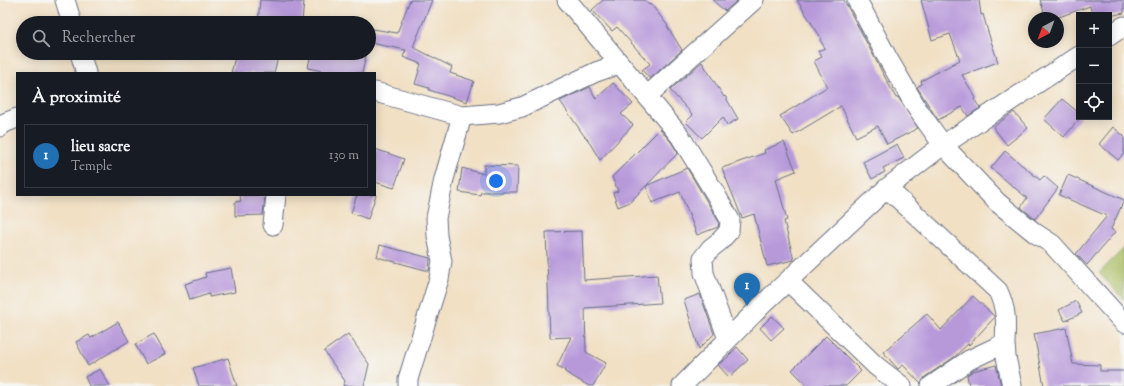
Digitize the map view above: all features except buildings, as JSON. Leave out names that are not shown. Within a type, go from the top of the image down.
[{"type":"street","points":[[65,0],[70,16]]},
{"type":"street","points":[[567,0],[680,136],[730,220],[729,231],[703,258],[704,273],[728,339]]},
{"type":"street","points":[[647,96],[754,0]]},
{"type":"street","points":[[857,0],[887,57],[918,110],[943,145],[997,202],[1035,233],[1052,244],[1124,323]]},
{"type":"street","points":[[1112,34],[1124,26]]},
{"type":"street","points":[[682,386],[788,280],[888,188],[943,145],[1076,58]]},
{"type":"street","points":[[82,60],[86,72]]},
{"type":"street","points":[[376,92],[462,116],[499,113],[522,107],[589,75],[619,64]]},
{"type":"street","points":[[408,386],[408,379],[439,279],[442,261],[437,236],[436,218],[444,179],[462,116]]},
{"type":"street","points":[[0,127],[2,124],[16,118]]},
{"type":"street","points":[[888,188],[998,292],[1004,305],[1006,320],[1006,357],[1012,386]]},
{"type":"street","points":[[273,225],[276,196]]},
{"type":"street","points":[[788,280],[876,366],[902,386]]},
{"type":"street","points":[[931,386],[969,360],[1005,342]]},
{"type":"green space","points":[[1124,248],[1124,300],[1099,273]]},
{"type":"place","name":"lieu sacre","points":[[747,306]]}]
